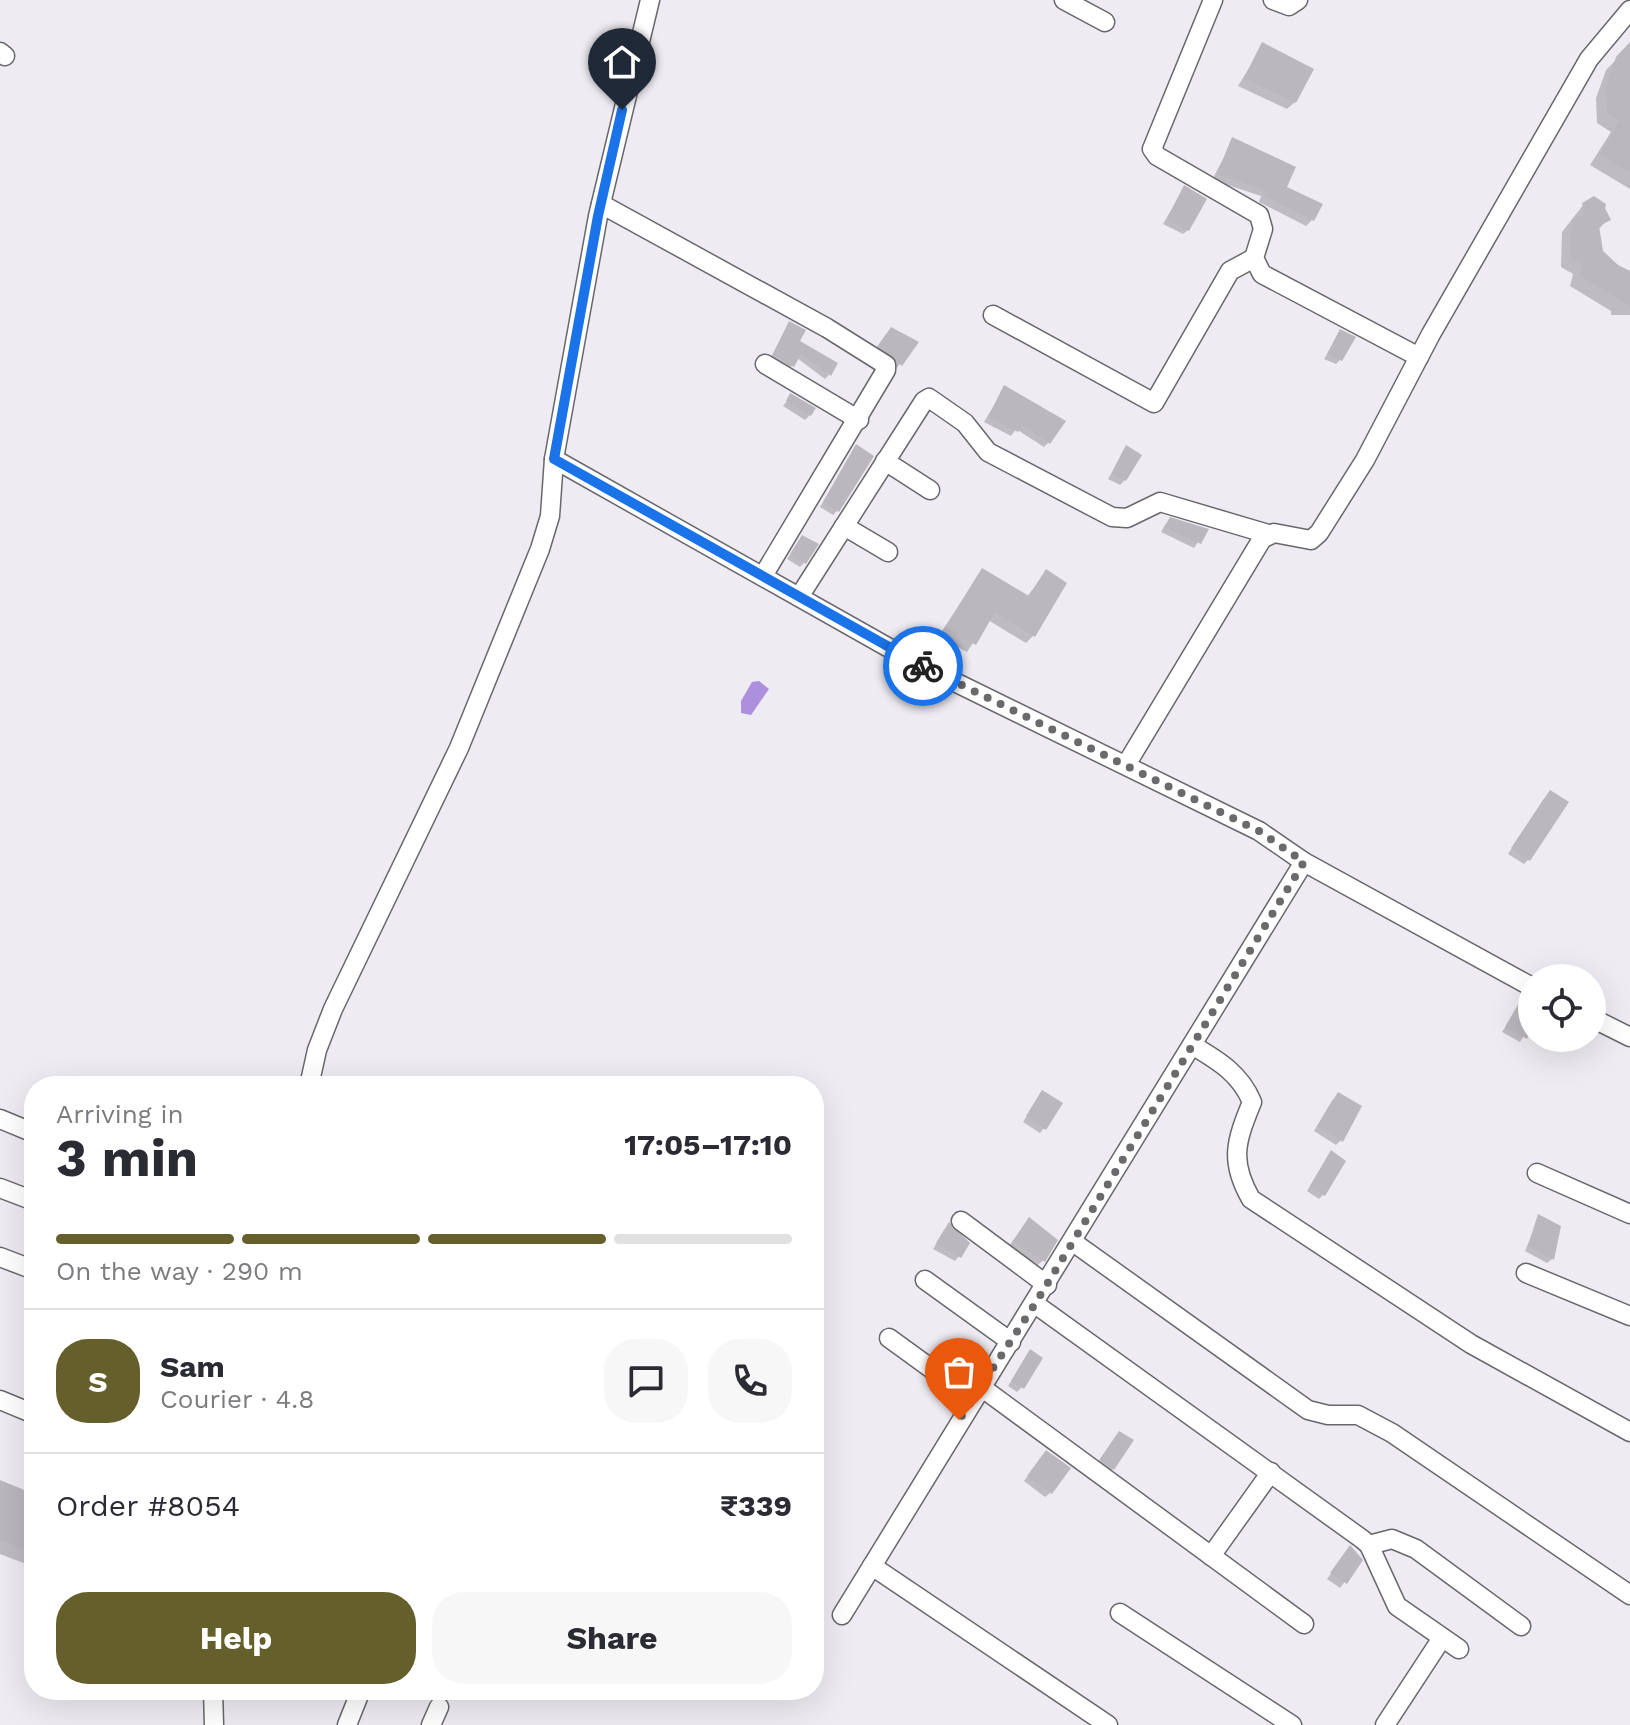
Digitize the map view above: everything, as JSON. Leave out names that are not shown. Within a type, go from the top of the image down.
[{"type":"street","points":[[311,1076],[317,1050],[333,1009],[459,748],[540,549],[550,516],[554,459],[601,204],[650,0]]},
{"type":"street","points":[[1064,0],[1105,22]]},
{"type":"street","points":[[1213,0],[1152,149],[1157,156],[1259,215],[1263,229],[1254,258],[1262,274],[1419,357]]},
{"type":"street","points":[[1273,0],[1289,6],[1298,0]]},
{"type":"street","points":[[799,597],[929,398],[965,423],[975,441],[988,452],[1112,517],[1127,518],[1160,502],[1268,534],[1311,540],[1319,533],[1365,460],[1419,357],[1589,59],[1630,10]]},
{"type":"street","points":[[601,204],[881,360],[886,370],[859,420],[763,576]]},
{"type":"street","points":[[993,315],[1154,403],[1230,271],[1254,258]]},
{"type":"street","points":[[765,364],[859,420]]},
{"type":"street","points":[[554,459],[914,662],[1259,831],[1304,862],[1518,979]]},
{"type":"street","points":[[885,461],[930,490]]},
{"type":"street","points":[[844,526],[888,552]]},
{"type":"street","points":[[1126,765],[1268,534]]},
{"type":"street","points":[[842,1615],[1304,862]]},
{"type":"street","points":[[1606,1025],[1630,1037]]},
{"type":"street","points":[[1192,1045],[1228,1067],[1247,1089],[1252,1102],[1235,1157],[1240,1180],[1251,1199],[1471,1344],[1630,1432]]},
{"type":"street","points":[[0,1119],[24,1129]]},
{"type":"street","points":[[1537,1173],[1630,1214]]},
{"type":"street","points":[[0,1188],[24,1197]]},
{"type":"street","points":[[961,1221],[1047,1285]]},
{"type":"street","points":[[1073,1242],[1308,1410],[1328,1415],[1358,1415],[1392,1433],[1630,1595]]},
{"type":"street","points":[[0,1257],[24,1266]]},
{"type":"street","points":[[1526,1273],[1629,1311]]},
{"type":"street","points":[[925,1280],[1011,1342]]},
{"type":"street","points":[[1035,1304],[1369,1545],[1397,1606],[1459,1649]]},
{"type":"street","points":[[889,1338],[977,1393],[1304,1624]]},
{"type":"street","points":[[0,1400],[24,1410]]},
{"type":"street","points":[[1211,1556],[1271,1472]]},
{"type":"street","points":[[1369,1545],[1392,1539],[1416,1549],[1521,1626]]},
{"type":"street","points":[[872,1566],[1079,1717],[1108,1725]]},
{"type":"street","points":[[1120,1613],[1292,1725]]},
{"type":"street","points":[[1385,1725],[1442,1638]]},
{"type":"street","points":[[213,1700],[214,1725]]},
{"type":"street","points":[[347,1725],[357,1700]]},
{"type":"street","points":[[431,1725],[439,1707]]},
{"type":"shaded area","points":[[759,681],[769,689],[751,715],[741,713],[741,701],[752,682]]},
{"type":"building","points":[[1262,42],[1314,69],[1296,103],[1244,78]]},
{"type":"building","points":[[1630,42],[1630,172],[1599,154],[1620,121],[1607,113],[1606,86],[1616,57]]},
{"type":"building","points":[[1232,137],[1296,167],[1287,187],[1323,204],[1314,221],[1264,196],[1266,190],[1217,174]]},
{"type":"building","points":[[1184,185],[1207,199],[1189,231],[1167,219]]},
{"type":"building","points":[[1594,196],[1606,204],[1611,220],[1599,226],[1603,251],[1630,271],[1630,306],[1579,275],[1582,263],[1570,257],[1572,219],[1584,214],[1582,203]]},
{"type":"building","points":[[789,321],[806,330],[800,341],[838,363],[831,376],[801,354],[794,367],[773,354]]},
{"type":"building","points":[[891,327],[919,342],[902,366],[878,346]]},
{"type":"building","points":[[1340,329],[1356,337],[1342,361],[1327,354]]},
{"type":"building","points":[[1004,385],[1066,421],[1050,444],[1022,425],[1018,432],[988,417]]},
{"type":"building","points":[[790,393],[816,408],[811,416],[786,401]]},
{"type":"building","points":[[856,444],[874,456],[839,512],[823,502]]},
{"type":"building","points":[[1126,445],[1142,455],[1126,481],[1111,474]]},
{"type":"building","points":[[1170,517],[1209,529],[1201,544],[1164,527]]},
{"type":"building","points":[[802,535],[819,544],[806,564],[790,554]]},
{"type":"building","points":[[982,568],[1029,596],[1046,569],[1067,583],[1035,637],[995,612],[976,645],[944,629]]},
{"type":"building","points":[[1550,790],[1569,802],[1530,861],[1511,848]]},
{"type":"building","points":[[1518,1005],[1518,1034],[1505,1027]]},
{"type":"building","points":[[1042,1090],[1063,1103],[1046,1130],[1026,1116]]},
{"type":"building","points":[[1338,1092],[1362,1106],[1343,1142],[1317,1126]]},
{"type":"building","points":[[1331,1150],[1346,1161],[1325,1196],[1310,1186]]},
{"type":"building","points":[[1538,1214],[1561,1226],[1554,1260],[1528,1246]]},
{"type":"building","points":[[1029,1217],[1058,1240],[1045,1262],[1013,1241]]},
{"type":"building","points":[[949,1222],[970,1243],[961,1258],[936,1243]]},
{"type":"building","points":[[1030,1349],[1043,1358],[1024,1389],[1011,1381]]},
{"type":"building","points":[[1119,1431],[1134,1440],[1114,1470],[1100,1459]]},
{"type":"building","points":[[1046,1450],[1071,1468],[1052,1494],[1027,1476]]},
{"type":"building","points":[[0,1480],[24,1490],[24,1550],[0,1540]]},
{"type":"building","points":[[1350,1545],[1363,1560],[1347,1584],[1330,1573]]},
{"type":"way so far","points":[[923,666],[1259,831],[1304,862],[1035,1304],[959,1420]]},
{"type":"route","points":[[622,110],[598,216],[554,459],[923,666]]}]
